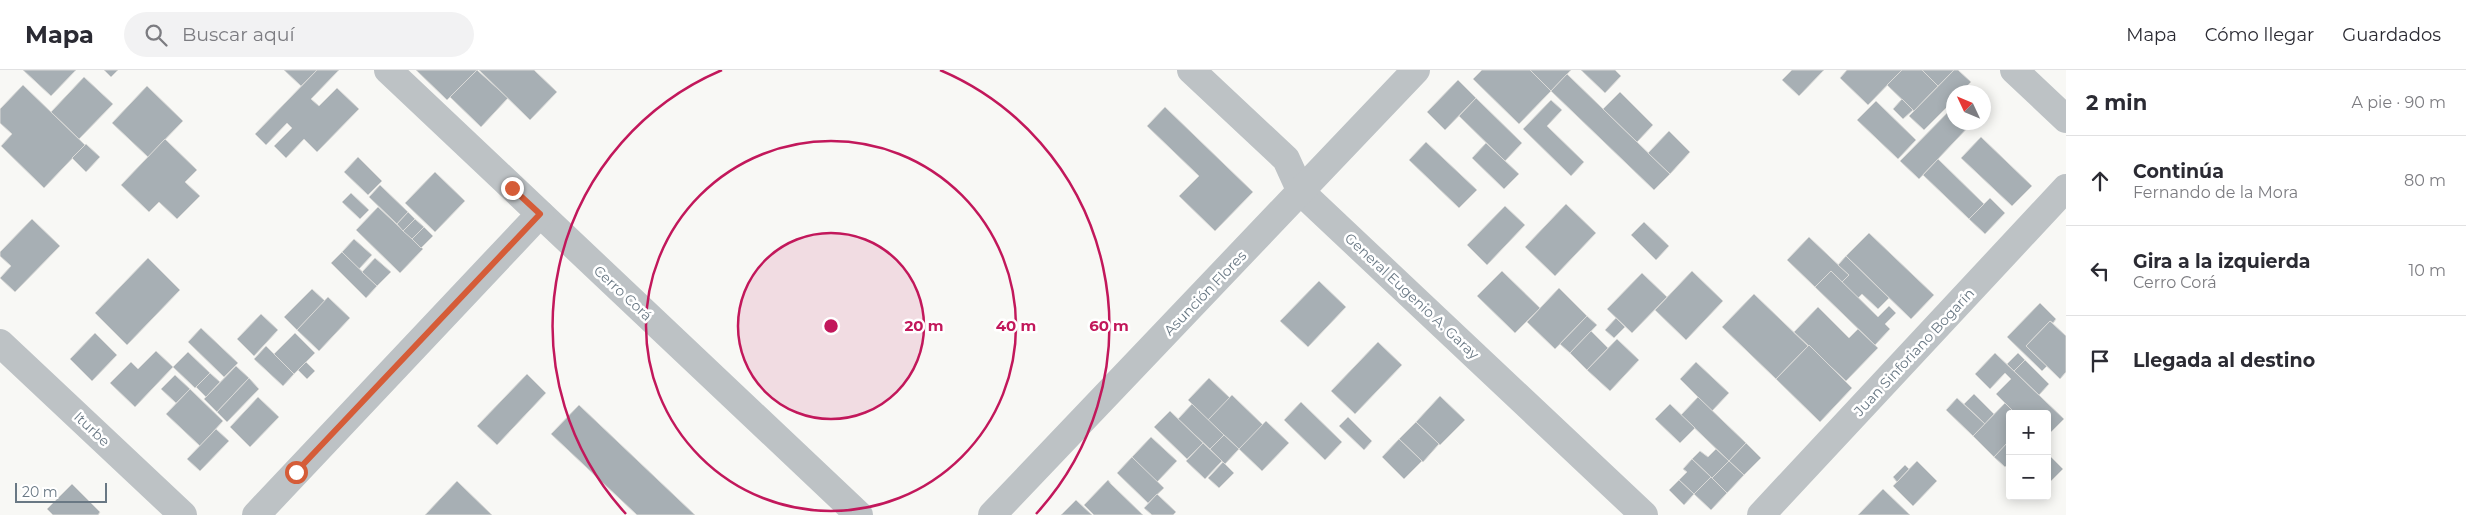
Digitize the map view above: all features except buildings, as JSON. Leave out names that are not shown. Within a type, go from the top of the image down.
[{"type":"street","name":"Cerro Corá","points":[[388,70],[859,515]]},
{"type":"street","name":"General Eugenio A. Garay","points":[[1191,70],[1286,159],[1302,192],[1644,515]]},
{"type":"street","name":"Asunción Flores","points":[[992,515],[1302,192],[1416,70]]},
{"type":"street","points":[[2014,70],[2066,119]]},
{"type":"street","name":"Juan Sinforiano Bogarín","points":[[1761,515],[2066,188]]},
{"type":"street","points":[[256,515],[540,214]]},
{"type":"street","name":"Iturbe","points":[[0,342],[183,515]]},
{"type":"route","points":[[296,472],[540,214],[512,188]]}]
